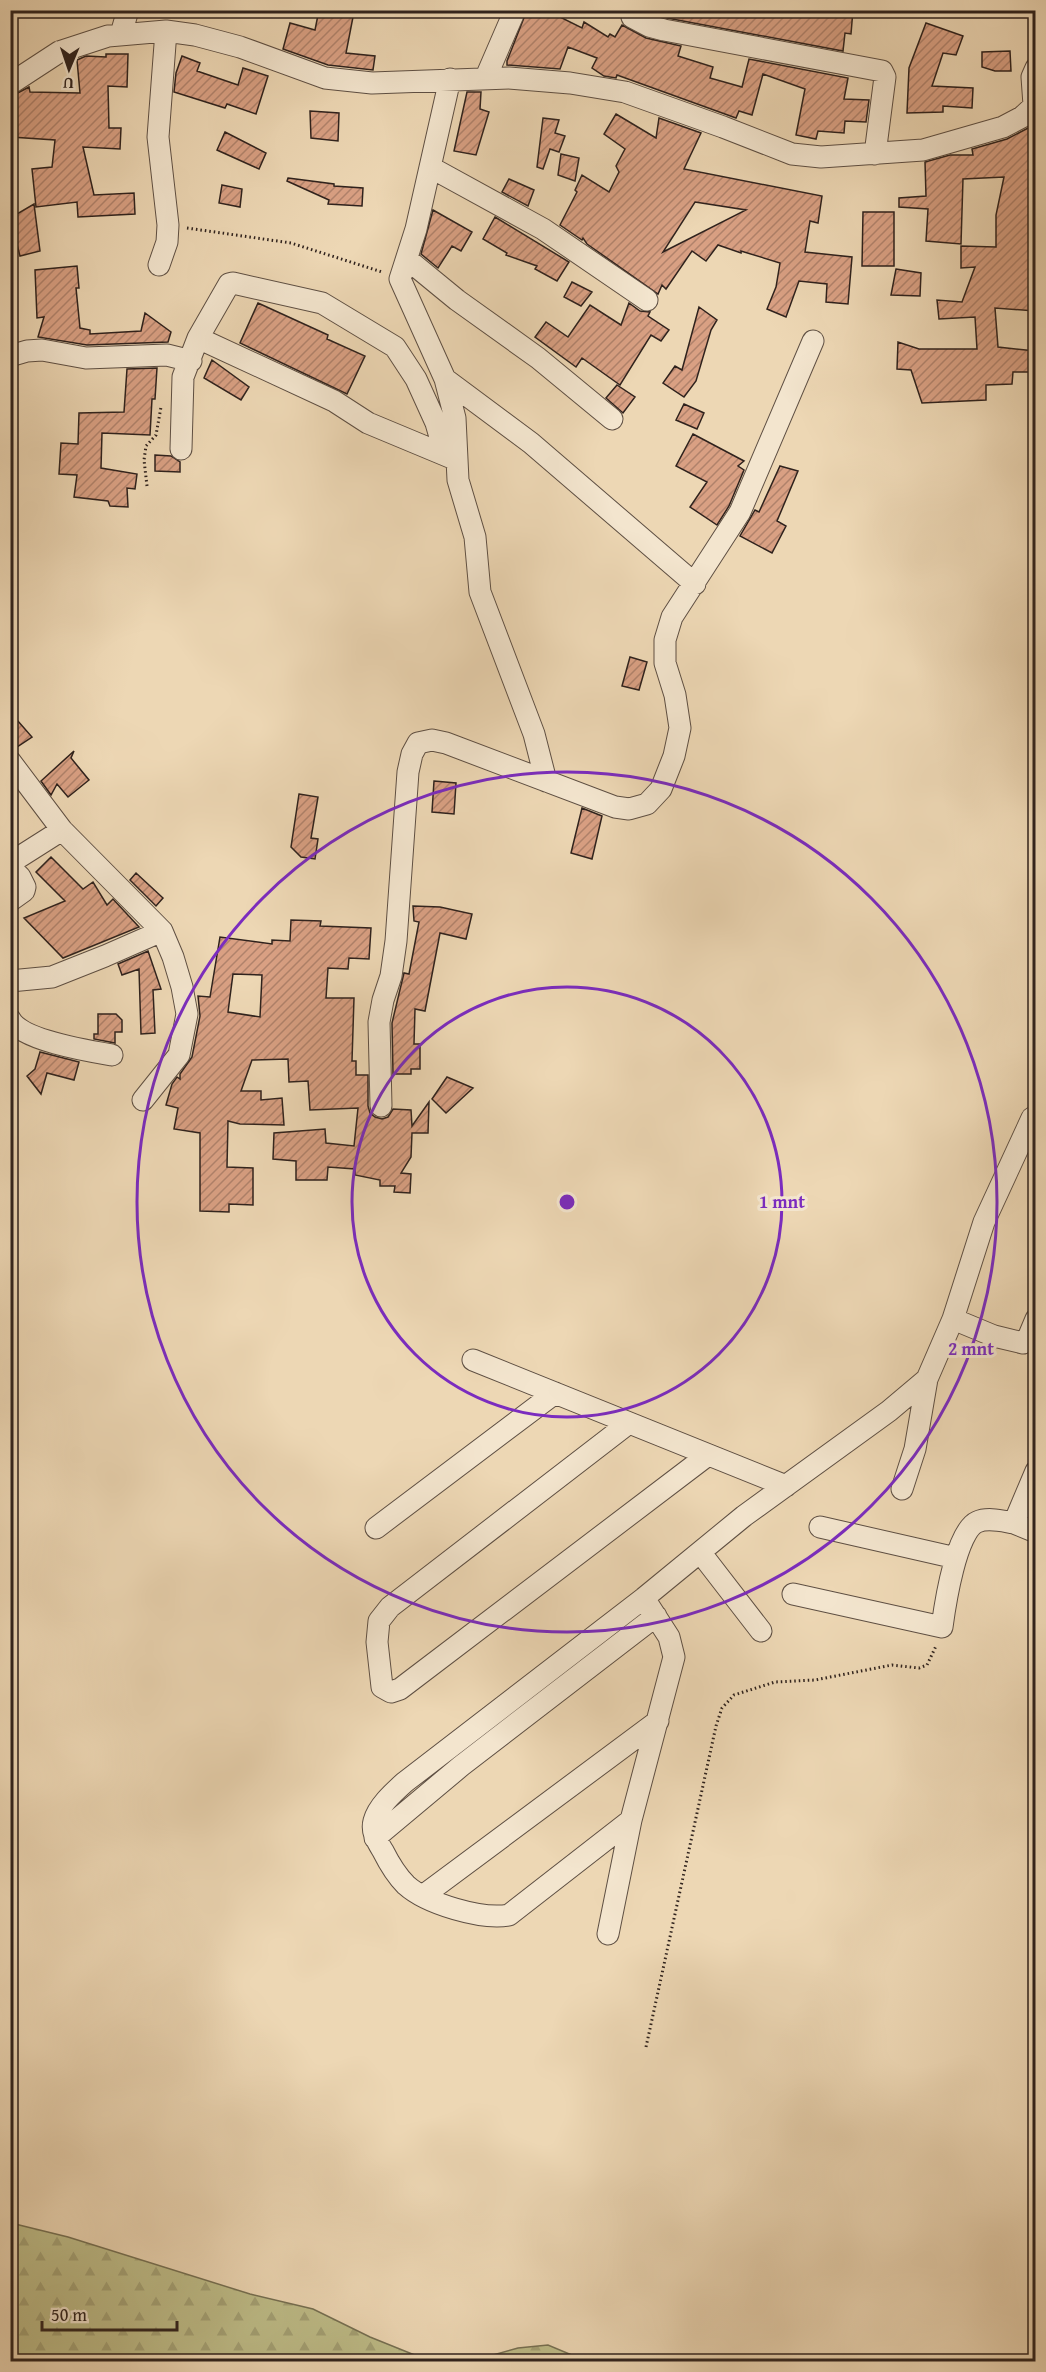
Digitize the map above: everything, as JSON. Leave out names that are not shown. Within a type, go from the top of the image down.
[{"type":"street","points":[[121,34],[128,10]]},
{"type":"street","points":[[486,77],[515,10]]},
{"type":"street","points":[[629,13],[649,26],[664,30],[882,71],[885,77],[875,154]]},
{"type":"street","points":[[159,266],[167,242],[168,225],[158,137],[166,31]]},
{"type":"street","points":[[10,84],[59,52],[108,36],[166,31],[195,35],[240,47],[325,78],[372,83],[486,77],[570,83],[625,92],[792,154],[821,156],[923,150],[1003,128],[1022,117],[1035,105],[1032,77],[1035,68]]},
{"type":"street","points":[[450,79],[416,229],[404,269],[445,379],[455,418],[450,457]]},
{"type":"street","points":[[430,167],[543,229],[647,300]]},
{"type":"street","points":[[404,269],[457,300],[538,358],[612,419]]},
{"type":"street","points":[[181,449],[183,377],[191,362],[198,338],[229,284],[322,303],[395,347],[416,379],[450,457],[475,537],[480,592],[534,734],[546,781]]},
{"type":"street","points":[[198,338],[334,401],[368,423],[450,457]]},
{"type":"street","points":[[381,1106],[379,1023],[383,1000],[391,976],[396,941],[406,794],[412,753],[418,743],[432,740],[446,742],[615,807],[629,809],[647,804],[661,789],[674,756],[680,728],[675,695],[665,663],[664,640],[672,617],[740,512],[813,341]]},
{"type":"street","points":[[10,356],[42,350],[86,358],[167,355],[191,362]]},
{"type":"street","points":[[445,379],[531,443],[695,584]]},
{"type":"street","points":[[10,761],[62,830],[162,931],[173,957],[183,987],[188,1014],[179,1055],[143,1100]]},
{"type":"street","points":[[10,901],[26,887],[21,877],[10,865],[62,830]]},
{"type":"street","points":[[10,981],[52,976],[162,931]]},
{"type":"street","points":[[10,1019],[22,1032],[78,1049],[112,1055]]},
{"type":"street","points":[[902,1489],[915,1449],[927,1379],[953,1319],[984,1222],[1032,1118],[1035,1116]]},
{"type":"street","points":[[953,1319],[994,1336],[1023,1343],[1028,1338],[1035,1319]]},
{"type":"street","points":[[473,1359],[786,1486]]},
{"type":"street","points":[[631,1820],[510,1915],[497,1917],[437,1903],[407,1886],[391,1865],[375,1838],[373,1830],[374,1819],[388,1799],[405,1782],[786,1486],[889,1411],[927,1379]]},
{"type":"street","points":[[376,1528],[555,1393]]},
{"type":"street","points":[[629,1423],[390,1607],[379,1621],[377,1642],[382,1688],[391,1692],[400,1689],[708,1455]]},
{"type":"street","points":[[1014,1523],[1035,1471]]},
{"type":"street","points":[[793,1593],[942,1627],[956,1558],[966,1533],[974,1523],[988,1519],[1014,1523],[1035,1532]]},
{"type":"street","points":[[820,1527],[956,1558]]},
{"type":"street","points":[[700,1552],[761,1631]]},
{"type":"street","points":[[608,1934],[631,1820],[674,1657],[669,1637],[644,1598]]},
{"type":"street","points":[[375,1838],[461,1766],[656,1616]]},
{"type":"street","points":[[424,1895],[658,1721]]},
{"type":"path","points":[[168,225],[291,243],[404,269]]},
{"type":"path","points":[[147,486],[144,460],[146,446],[156,435],[161,406]]},
{"type":"path","points":[[646,2047],[716,1726],[722,1708],[734,1695],[775,1682],[815,1680],[892,1665],[919,1668],[927,1665],[942,1627]]},
{"type":"green space","points":[[11,2223],[68,2237],[250,2294],[313,2309],[370,2337],[422,2358],[452,2360],[486,2357],[518,2348],[548,2345],[586,2361],[11,2361]]},
{"type":"building","points":[[319,10],[353,17],[346,53],[375,56],[373,70],[328,65],[283,49],[290,23],[315,30]]},
{"type":"building","points":[[527,10],[546,10],[582,28],[584,22],[608,37],[610,34],[615,37],[622,25],[646,38],[681,46],[678,56],[713,67],[710,78],[742,87],[749,59],[848,78],[844,99],[869,100],[866,122],[845,121],[844,133],[818,131],[816,139],[796,135],[805,89],[763,74],[752,115],[739,111],[736,118],[617,75],[616,78],[604,76],[592,68],[597,58],[568,47],[560,69],[507,65]]},
{"type":"building","points":[[654,10],[695,10],[718,16],[719,10],[749,10],[764,15],[765,10],[853,10],[851,34],[845,33],[843,51],[667,18],[653,14]]},
{"type":"building","points":[[926,23],[963,36],[956,55],[943,53],[932,86],[973,88],[972,108],[943,106],[943,112],[907,113],[909,68]]},
{"type":"building","points":[[1010,51],[1011,71],[995,71],[982,67],[982,52]]},
{"type":"building","points":[[106,54],[128,54],[127,87],[108,86],[109,128],[121,128],[120,149],[83,147],[94,195],[134,193],[135,214],[78,217],[77,202],[36,207],[32,169],[52,167],[55,140],[11,137],[14,110],[10,110],[10,97],[29,87],[30,92],[80,93],[77,60],[86,56],[106,57]]},
{"type":"building","points":[[182,56],[200,63],[197,71],[238,85],[243,68],[268,76],[256,114],[227,104],[225,108],[174,92],[176,73]]},
{"type":"building","points":[[467,92],[481,92],[480,109],[489,112],[476,155],[454,151]]},
{"type":"building","points":[[310,111],[339,113],[338,141],[311,138]]},
{"type":"building","points":[[616,114],[656,138],[659,118],[701,133],[684,169],[822,196],[818,223],[810,221],[805,252],[852,257],[848,304],[826,302],[827,284],[799,281],[786,317],[767,309],[776,287],[780,263],[718,245],[706,261],[692,251],[666,289],[662,285],[658,294],[587,244],[583,238],[582,240],[560,225],[577,192],[575,190],[582,175],[609,192],[619,172],[616,166],[625,149],[604,134]],"holes":[[[695,202],[746,210],[663,252]]]},
{"type":"building","points":[[543,118],[559,120],[555,133],[565,136],[559,152],[550,149],[543,169],[537,167]]},
{"type":"building","points":[[1030,127],[1035,136],[1035,311],[995,308],[998,347],[1035,351],[1035,372],[1013,372],[1012,384],[986,385],[986,400],[922,403],[911,370],[897,369],[898,342],[919,349],[977,349],[975,317],[939,319],[937,300],[962,302],[975,267],[961,268],[961,246],[996,247],[996,215],[1004,177],[963,179],[961,244],[926,241],[928,209],[899,207],[899,198],[926,196],[925,162],[950,155],[973,155],[972,149],[1007,139]]},
{"type":"building","points":[[225,132],[266,153],[259,169],[217,150]]},
{"type":"building","points":[[561,154],[579,158],[575,181],[558,175]]},
{"type":"building","points":[[288,178],[334,184],[334,186],[363,188],[362,206],[328,204],[329,200],[287,181]]},
{"type":"building","points":[[509,179],[534,190],[528,206],[502,192]]},
{"type":"building","points":[[222,185],[242,189],[240,207],[219,203]]},
{"type":"building","points":[[34,204],[40,251],[20,256],[10,218]]},
{"type":"building","points":[[433,210],[472,232],[461,251],[452,246],[438,268],[421,254]]},
{"type":"building","points":[[863,212],[894,212],[894,266],[862,266]]},
{"type":"building","points":[[495,217],[569,262],[557,281],[535,269],[537,266],[506,255],[507,253],[483,239]]},
{"type":"building","points":[[77,266],[79,288],[76,288],[80,328],[90,330],[90,334],[141,331],[145,313],[171,332],[168,342],[87,345],[38,337],[44,317],[37,318],[35,270]]},
{"type":"building","points":[[896,269],[921,273],[920,296],[891,295]]},
{"type":"building","points":[[572,282],[592,292],[581,306],[564,297]]},
{"type":"building","points":[[258,303],[328,335],[327,339],[365,356],[347,394],[240,343]]},
{"type":"building","points":[[629,303],[640,311],[650,312],[648,316],[669,330],[661,341],[651,335],[620,385],[582,358],[576,367],[535,337],[546,322],[568,337],[590,305],[621,325]]},
{"type":"building","points":[[699,307],[717,320],[711,330],[696,381],[684,397],[663,383],[675,366],[682,370]]},
{"type":"building","points":[[212,360],[249,387],[241,400],[204,378]]},
{"type":"building","points":[[157,368],[150,435],[102,433],[101,468],[137,474],[135,489],[127,488],[128,507],[110,506],[108,501],[74,497],[77,475],[59,474],[61,443],[78,444],[79,413],[124,412],[127,369]]},
{"type":"building","points":[[617,385],[635,397],[623,413],[606,398]]},
{"type":"building","points":[[684,404],[704,413],[697,429],[676,420]]},
{"type":"building","points":[[693,434],[744,461],[738,466],[744,470],[729,506],[717,525],[690,507],[707,482],[676,466]]},
{"type":"building","points":[[155,455],[171,456],[180,462],[180,472],[155,471]]},
{"type":"building","points":[[780,466],[798,471],[777,521],[786,526],[772,553],[740,536],[755,510],[759,512]]},
{"type":"building","points":[[630,657],[647,662],[639,690],[622,686]]},
{"type":"building","points":[[10,712],[32,737],[14,749],[10,749]]},
{"type":"building","points":[[74,751],[71,758],[89,780],[68,797],[57,784],[51,795],[41,781]]},
{"type":"building","points":[[434,781],[456,783],[454,814],[432,812]]},
{"type":"building","points":[[299,794],[318,797],[311,838],[318,839],[315,859],[301,857],[291,847]]},
{"type":"building","points":[[582,808],[602,816],[592,859],[571,853]]},
{"type":"building","points":[[51,857],[83,889],[93,882],[107,905],[113,899],[139,927],[63,958],[24,918],[65,901],[36,872]]},
{"type":"building","points":[[136,873],[163,898],[156,906],[130,880]]},
{"type":"building","points":[[413,906],[440,907],[472,914],[466,939],[440,933],[425,1011],[415,1009],[414,1044],[420,1044],[420,1069],[411,1069],[411,1074],[393,1074],[392,1023],[404,973],[409,974],[419,922],[414,921]]},
{"type":"building","points":[[291,920],[321,921],[320,926],[371,928],[369,959],[349,958],[348,969],[328,968],[326,998],[354,998],[352,1061],[356,1061],[356,1075],[368,1075],[370,1113],[382,1119],[388,1117],[393,1109],[411,1110],[412,1126],[429,1102],[428,1133],[412,1133],[411,1157],[401,1173],[411,1174],[410,1193],[394,1192],[395,1186],[380,1186],[380,1180],[355,1175],[355,1169],[328,1167],[327,1180],[296,1180],[296,1161],[273,1159],[274,1133],[325,1129],[326,1143],[354,1146],[358,1108],[310,1110],[308,1081],[289,1082],[288,1059],[252,1060],[241,1091],[261,1091],[261,1100],[282,1098],[284,1125],[240,1124],[228,1121],[227,1167],[253,1168],[253,1205],[229,1204],[229,1212],[200,1211],[200,1133],[174,1129],[178,1108],[166,1105],[172,1084],[177,1077],[180,1079],[180,1074],[192,1057],[200,1016],[198,996],[210,997],[220,937],[272,944],[272,940],[290,941]],"holes":[[[233,974],[262,975],[260,1017],[228,1012]]]},
{"type":"building","points":[[148,951],[161,989],[153,990],[155,1033],[141,1034],[139,969],[122,975],[118,964]]},
{"type":"building","points":[[98,1014],[116,1014],[122,1020],[122,1032],[115,1032],[115,1043],[94,1039],[94,1034],[98,1034]]},
{"type":"building","points":[[40,1052],[79,1062],[74,1080],[47,1073],[41,1094],[27,1076],[35,1069]]},
{"type":"building","points":[[447,1077],[473,1088],[446,1113],[432,1099]]}]
